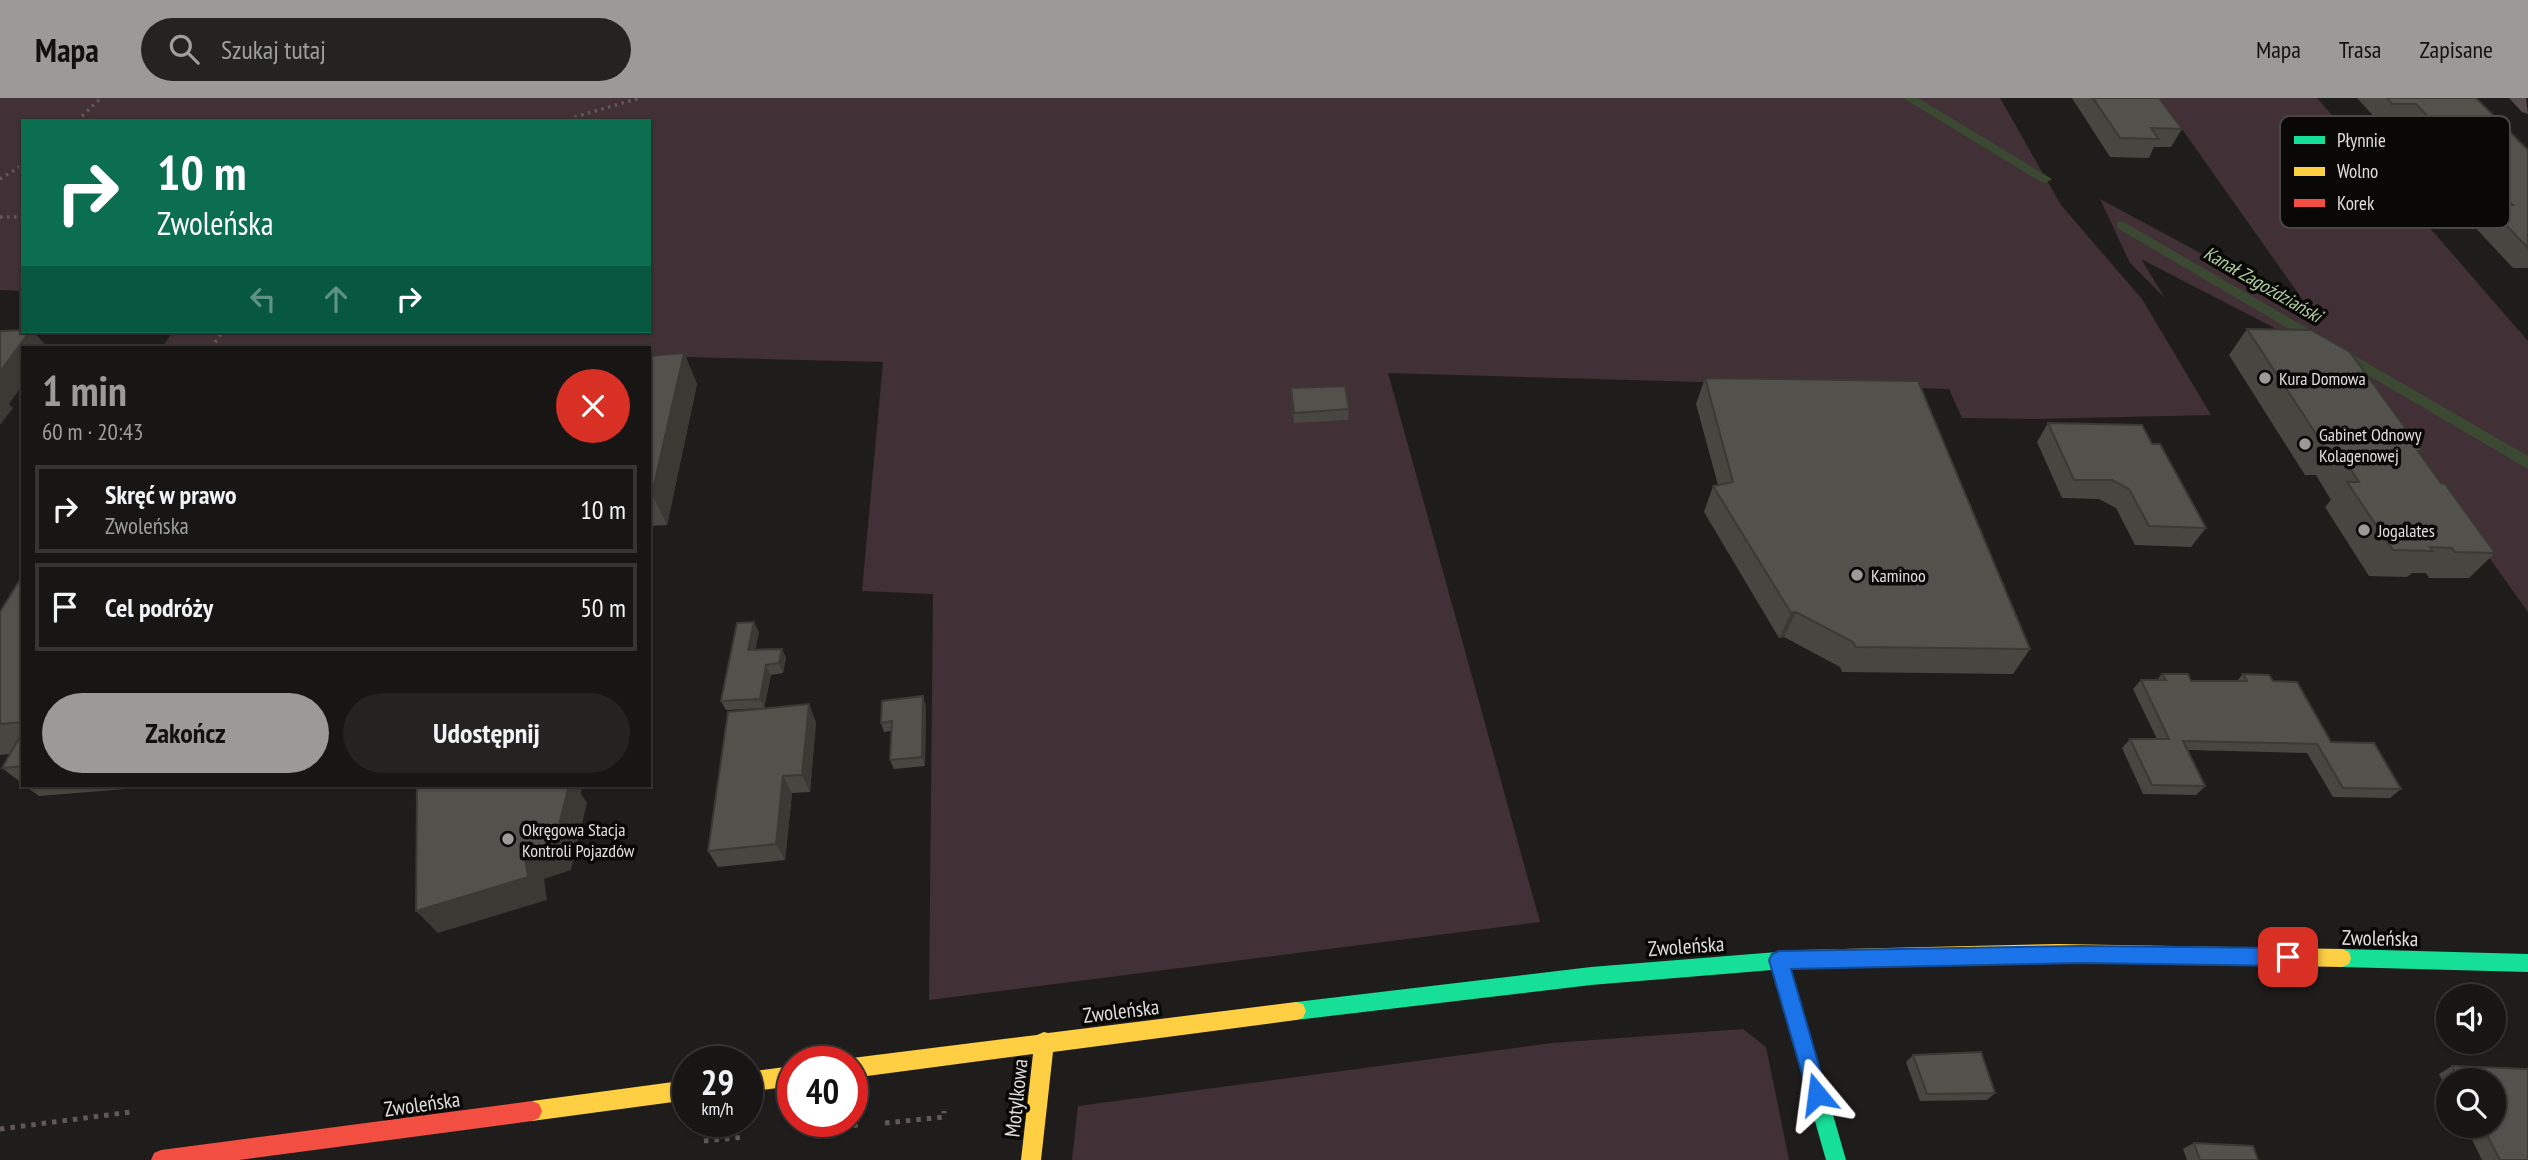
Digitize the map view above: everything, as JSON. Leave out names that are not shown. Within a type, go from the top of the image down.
[{"type":"street","name":"Zwoleńska","points":[[868,1066],[1044,1041],[1641,970],[1779,960],[2081,955],[2528,963]]},
{"type":"street","points":[[1779,960],[1836,1160]]},
{"type":"street","name":"Motylkowa","points":[[1031,1160],[1044,1041]]},
{"type":"street","name":"Zwoleńska","points":[[161,1160],[672,1092]]},
{"type":"lane","points":[[2517,98],[2528,109]]},
{"type":"path","points":[[79,119],[101,98]]},
{"type":"path","points":[[568,119],[640,98]]},
{"type":"path","points":[[0,179],[21,166]]},
{"type":"path","points":[[0,217],[21,217]]},
{"type":"shaded area","points":[[0,98],[2000,98],[2061,205],[2142,299],[2211,415],[1962,418],[1949,389],[1388,373],[1540,922],[929,1000],[933,594],[862,591],[883,362],[651,356],[651,346],[163,346],[172,333],[651,333],[651,119],[21,119],[21,291],[0,290]]},
{"type":"shaded area","points":[[2160,98],[2317,98],[2333,116],[2280,116],[2280,228],[2430,228],[2528,341],[2528,612],[2354,369],[2141,259],[2165,298],[2130,263],[2100,199],[2312,313]]},
{"type":"shaded area","points":[[1743,1029],[1766,1047],[1789,1160],[1072,1160],[1078,1106],[1552,1043]]},
{"type":"building","points":[[2093,98],[2159,98],[2182,129],[2151,128],[2159,139],[2120,138]]},
{"type":"building","points":[[2387,98],[2476,98],[2494,116],[2428,116],[2416,104],[2392,104]]},
{"type":"building","points":[[2510,132],[2528,150],[2528,248],[2509,228],[2510,205],[2513,205],[2510,202]]},
{"type":"building","points":[[2247,329],[2311,330],[2350,352],[2422,451],[2418,451],[2441,483],[2445,484],[2495,553],[2455,552],[2452,548],[2430,547],[2433,551],[2393,550],[2347,482],[2359,482],[2337,449],[2326,449]]},
{"type":"building","points":[[21,330],[21,333],[29,333],[0,372],[0,331]]},
{"type":"building","points":[[684,353],[652,494],[651,494],[651,356]]},
{"type":"building","name":"Kaminoo","points":[[1705,378],[1918,381],[2030,649],[1856,647],[1853,642],[1796,612],[1791,613],[1713,486],[1733,482]]},
{"type":"building","points":[[1345,386],[1349,409],[1294,413],[1291,388]]},
{"type":"building","points":[[2048,423],[2142,425],[2152,444],[2160,444],[2206,528],[2149,526],[2129,489],[2112,480],[2074,480]]},
{"type":"building","points":[[21,578],[21,722],[0,724],[0,612]]},
{"type":"building","points":[[754,622],[748,650],[782,649],[779,663],[766,665],[760,699],[721,701],[737,623]]},
{"type":"building","points":[[2162,674],[2188,674],[2191,681],[2247,681],[2243,674],[2269,675],[2273,681],[2297,682],[2331,742],[2374,743],[2401,789],[2343,788],[2317,744],[2183,741],[2205,786],[2152,785],[2130,739],[2169,739],[2141,680],[2166,680]]},
{"type":"building","points":[[923,696],[922,757],[890,760],[892,721],[881,723],[882,701]]},
{"type":"building","points":[[809,704],[802,775],[783,776],[776,844],[708,851],[728,712]]},
{"type":"building","points":[[21,735],[21,766],[2,768]]},
{"type":"building","name":"Okręgowa Stacja Kontroli Pojazdów","points":[[417,787],[569,787],[553,847],[525,857],[528,877],[416,911]]},
{"type":"building","points":[[1981,1052],[1995,1093],[1927,1094],[1913,1055]]},
{"type":"building","points":[[2452,1066],[2503,1068],[2453,1068]]},
{"type":"building","points":[[2506,1068],[2528,1069],[2528,1160],[2500,1160],[2489,1138],[2506,1138]]},
{"type":"building","points":[[2194,1143],[2253,1146],[2258,1160],[2200,1160]]},
{"type":"waterway","name":"Kanał Zagoździański","points":[[1909,98],[2046,179]]},
{"type":"waterway","name":"Kanał Zagoździański","points":[[2122,225],[2528,463]]},
{"type":"traffic: fast","points":[[2342,958],[2528,963]]},
{"type":"traffic: fast","points":[[1296,1011],[1591,976],[1801,959]]},
{"type":"traffic: fast","points":[[1779,960],[1836,1160]]},
{"type":"traffic: slow","points":[[1801,959],[2058,953],[2342,958]]},
{"type":"traffic: slow","points":[[868,1066],[1296,1011]]},
{"type":"traffic: slow","points":[[1031,1160],[1044,1041]]},
{"type":"traffic: slow","points":[[763,1080],[777,1078]]},
{"type":"traffic: slow","points":[[532,1111],[672,1092]]},
{"type":"traffic: jam","points":[[161,1160],[532,1111]]},
{"type":"place","name":"Kura Domowa","points":[[2265,378]]},
{"type":"place","name":"Gabinet Odnowy Kolagenowej","points":[[2305,444]]},
{"type":"place","name":"Jogalates","points":[[2364,530]]},
{"type":"place","name":"Kaminoo","points":[[1857,575]]},
{"type":"place","name":"Okręgowa Stacja Kontroli Pojazdów","points":[[508,839]]},
{"type":"route","points":[[1817,1094],[1779,960],[2081,955],[2288,957]]}]
